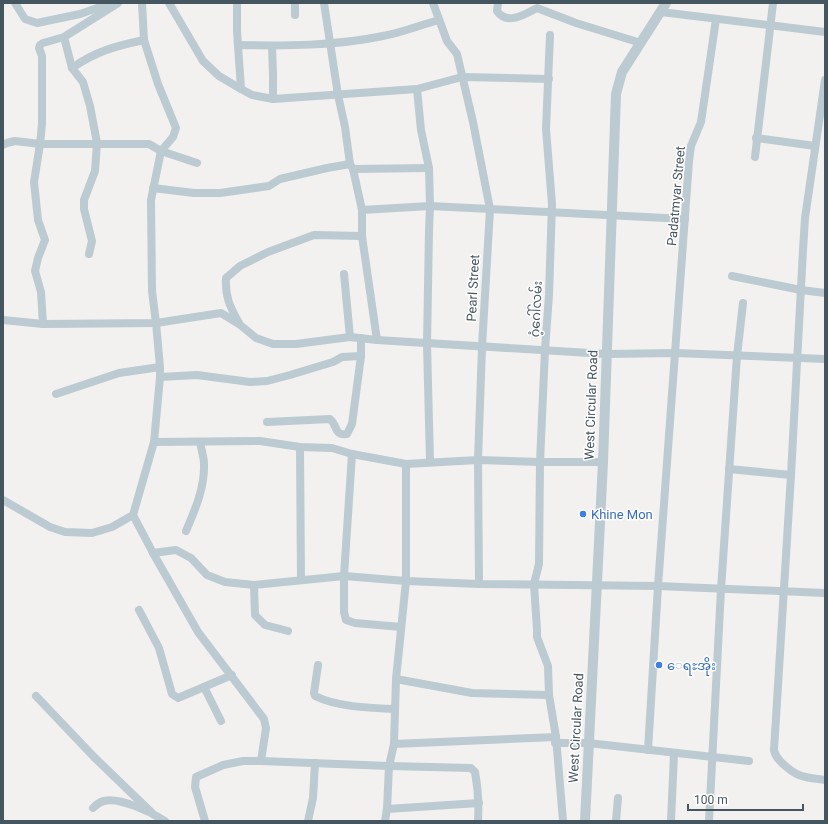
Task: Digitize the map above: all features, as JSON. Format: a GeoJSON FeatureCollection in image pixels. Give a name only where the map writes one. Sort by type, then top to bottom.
{"type":"FeatureCollection","features":[{"type":"Feature","properties":{"kind":"street"},"geometry":{"type":"LineString","coordinates":[[15,3],[25,19],[37,23],[80,14],[100,7],[116,5]]}},
{"type":"Feature","properties":{"kind":"street"},"geometry":{"type":"LineString","coordinates":[[142,3],[144,40],[158,84],[176,128],[173,137],[160,151],[153,188],[151,214],[152,291],[160,377],[154,442],[133,515],[198,632],[232,675],[266,724],[261,761]]}},
{"type":"Feature","properties":{"kind":"street"},"geometry":{"type":"LineString","coordinates":[[169,3],[203,61],[219,76],[252,95],[273,99],[417,89],[462,77],[549,78]]}},
{"type":"Feature","properties":{"kind":"street"},"geometry":{"type":"LineString","coordinates":[[238,3],[237,31],[241,89]]}},
{"type":"Feature","properties":{"kind":"street"},"geometry":{"type":"LineString","coordinates":[[295,3],[295,15]]}},
{"type":"Feature","properties":{"kind":"street"},"geometry":{"type":"LineString","coordinates":[[324,3],[338,95],[362,210],[362,236],[376,340]]}},
{"type":"Feature","properties":{"kind":"street","name":"Pearl Street"},"geometry":{"type":"LineString","coordinates":[[433,3],[447,41],[457,54],[473,122],[490,209],[482,347],[478,460],[479,584]]}},
{"type":"Feature","properties":{"kind":"street"},"geometry":{"type":"LineString","coordinates":[[498,3],[497,11],[500,16],[504,18],[518,17],[537,5],[576,23],[641,43]]}},
{"type":"Feature","properties":{"kind":"street","name":"West Circular Road"},"geometry":{"type":"LineString","coordinates":[[585,821],[603,462],[616,94],[622,72],[666,3]]}},
{"type":"Feature","properties":{"kind":"street"},"geometry":{"type":"LineString","coordinates":[[754,157],[773,3]]}},
{"type":"Feature","properties":{"kind":"street"},"geometry":{"type":"LineString","coordinates":[[43,324],[41,292],[35,270],[45,240],[38,220],[34,182],[40,144],[42,101],[42,56],[40,45],[64,37],[116,5]]}},
{"type":"Feature","properties":{"kind":"street"},"geometry":{"type":"LineString","coordinates":[[661,12],[825,32]]}},
{"type":"Feature","properties":{"kind":"street","name":"Padatmyar Street"},"geometry":{"type":"LineString","coordinates":[[648,750],[658,586],[691,146],[701,122],[716,19]]}},
{"type":"Feature","properties":{"kind":"street"},"geometry":{"type":"LineString","coordinates":[[238,45],[272,46],[330,44],[383,36],[439,20]]}},
{"type":"Feature","properties":{"kind":"street","name":"ဂံ့ဂေါ်လမ်း"},"geometry":{"type":"LineString","coordinates":[[550,35],[546,129],[552,212],[550,295],[545,350],[540,462],[539,564],[534,584],[536,630],[548,666],[549,695],[556,740],[564,821]]}},
{"type":"Feature","properties":{"kind":"street"},"geometry":{"type":"LineString","coordinates":[[64,37],[72,68],[83,82],[90,106],[97,143],[94,171],[84,200],[84,210],[92,241],[89,254]]}},
{"type":"Feature","properties":{"kind":"street"},"geometry":{"type":"LineString","coordinates":[[72,68],[87,58],[102,51],[144,40]]}},
{"type":"Feature","properties":{"kind":"street"},"geometry":{"type":"LineString","coordinates":[[272,46],[274,80],[273,99]]}},
{"type":"Feature","properties":{"kind":"street"},"geometry":{"type":"LineString","coordinates":[[825,80],[805,218],[774,754],[792,772],[800,776],[825,780]]}},
{"type":"Feature","properties":{"kind":"street"},"geometry":{"type":"LineString","coordinates":[[417,89],[421,130],[429,168],[430,206],[427,344],[430,462]]}},
{"type":"Feature","properties":{"kind":"street"},"geometry":{"type":"LineString","coordinates":[[756,138],[815,146]]}},
{"type":"Feature","properties":{"kind":"street"},"geometry":{"type":"LineString","coordinates":[[3,145],[15,141],[40,144],[149,144],[160,151],[197,163]]}},
{"type":"Feature","properties":{"kind":"street"},"geometry":{"type":"LineString","coordinates":[[153,188],[194,193],[220,193],[269,186],[280,179],[327,168],[429,168]]}},
{"type":"Feature","properties":{"kind":"street"},"geometry":{"type":"LineString","coordinates":[[362,210],[430,206],[685,219]]}},
{"type":"Feature","properties":{"kind":"street"},"geometry":{"type":"LineString","coordinates":[[239,324],[227,300],[225,289],[226,278],[240,266],[268,252],[314,235],[362,236]]}},
{"type":"Feature","properties":{"kind":"street"},"geometry":{"type":"LineString","coordinates":[[344,274],[350,336]]}},
{"type":"Feature","properties":{"kind":"street"},"geometry":{"type":"LineString","coordinates":[[732,276],[801,290],[825,293]]}},
{"type":"Feature","properties":{"kind":"street"},"geometry":{"type":"LineString","coordinates":[[708,821],[736,356],[743,303]]}},
{"type":"Feature","properties":{"kind":"street"},"geometry":{"type":"LineString","coordinates":[[3,320],[43,324],[156,323],[221,312],[256,338],[272,344],[296,344],[350,336],[376,340],[427,344],[606,354],[676,353],[825,360]]}},
{"type":"Feature","properties":{"kind":"street"},"geometry":{"type":"LineString","coordinates":[[267,422],[330,420],[338,432],[347,434],[352,424],[362,338]]}},
{"type":"Feature","properties":{"kind":"street"},"geometry":{"type":"LineString","coordinates":[[160,377],[197,375],[250,382],[290,375],[333,362],[342,357],[361,356]]}},
{"type":"Feature","properties":{"kind":"street"},"geometry":{"type":"LineString","coordinates":[[56,394],[119,373],[160,367]]}},
{"type":"Feature","properties":{"kind":"street"},"geometry":{"type":"LineString","coordinates":[[154,442],[260,441],[300,447],[332,448],[352,454],[406,464],[478,460],[603,462]]}},
{"type":"Feature","properties":{"kind":"street"},"geometry":{"type":"LineString","coordinates":[[186,531],[195,511],[203,483],[204,463],[200,442]]}},
{"type":"Feature","properties":{"kind":"street"},"geometry":{"type":"LineString","coordinates":[[300,447],[301,580]]}},
{"type":"Feature","properties":{"kind":"street"},"geometry":{"type":"LineString","coordinates":[[352,454],[344,576],[344,612],[346,620],[355,623],[401,627]]}},
{"type":"Feature","properties":{"kind":"street"},"geometry":{"type":"LineString","coordinates":[[385,821],[389,766],[394,744],[396,679],[406,581],[406,464]]}},
{"type":"Feature","properties":{"kind":"street"},"geometry":{"type":"LineString","coordinates":[[729,469],[791,475]]}},
{"type":"Feature","properties":{"kind":"street"},"geometry":{"type":"LineString","coordinates":[[3,500],[50,527],[65,532],[92,533],[112,527],[133,515]]}},
{"type":"Feature","properties":{"kind":"street"},"geometry":{"type":"LineString","coordinates":[[153,553],[176,550],[191,558],[207,575],[225,582],[254,585],[344,576],[406,581],[479,584],[658,586],[825,593]]}},
{"type":"Feature","properties":{"kind":"street"},"geometry":{"type":"LineString","coordinates":[[254,585],[255,615],[265,625],[288,631]]}},
{"type":"Feature","properties":{"kind":"street"},"geometry":{"type":"LineString","coordinates":[[139,610],[159,648],[172,694],[178,698],[232,675]]}},
{"type":"Feature","properties":{"kind":"street"},"geometry":{"type":"LineString","coordinates":[[318,665],[314,693],[315,696],[325,700],[359,707],[394,709]]}},
{"type":"Feature","properties":{"kind":"street"},"geometry":{"type":"LineString","coordinates":[[396,679],[472,693],[549,695]]}},
{"type":"Feature","properties":{"kind":"street"},"geometry":{"type":"LineString","coordinates":[[204,687],[221,721]]}},
{"type":"Feature","properties":{"kind":"street"},"geometry":{"type":"LineString","coordinates":[[36,696],[94,757],[152,813]]}},
{"type":"Feature","properties":{"kind":"street"},"geometry":{"type":"LineString","coordinates":[[394,744],[556,740],[749,762]]}},
{"type":"Feature","properties":{"kind":"street"},"geometry":{"type":"LineString","coordinates":[[671,821],[674,754]]}},
{"type":"Feature","properties":{"kind":"street"},"geometry":{"type":"LineString","coordinates":[[205,821],[194,787],[196,777],[223,765],[243,761],[315,762],[471,768],[475,772],[479,803],[478,821]]}},
{"type":"Feature","properties":{"kind":"street"},"geometry":{"type":"LineString","coordinates":[[308,821],[313,798],[315,762]]}},
{"type":"Feature","properties":{"kind":"street"},"geometry":{"type":"LineString","coordinates":[[616,821],[618,798]]}},
{"type":"Feature","properties":{"kind":"street"},"geometry":{"type":"LineString","coordinates":[[93,808],[102,801],[112,800],[143,809],[165,821]]}},
{"type":"Feature","properties":{"kind":"street"},"geometry":{"type":"LineString","coordinates":[[387,809],[479,803]]}},
{"type":"Feature","properties":{"kind":"place","name":"Khine Mon"},"geometry":{"type":"Point","coordinates":[583,514]}},
{"type":"Feature","properties":{"kind":"place","name":"ေရႊအိုး"},"geometry":{"type":"Point","coordinates":[659,665]}}]}
